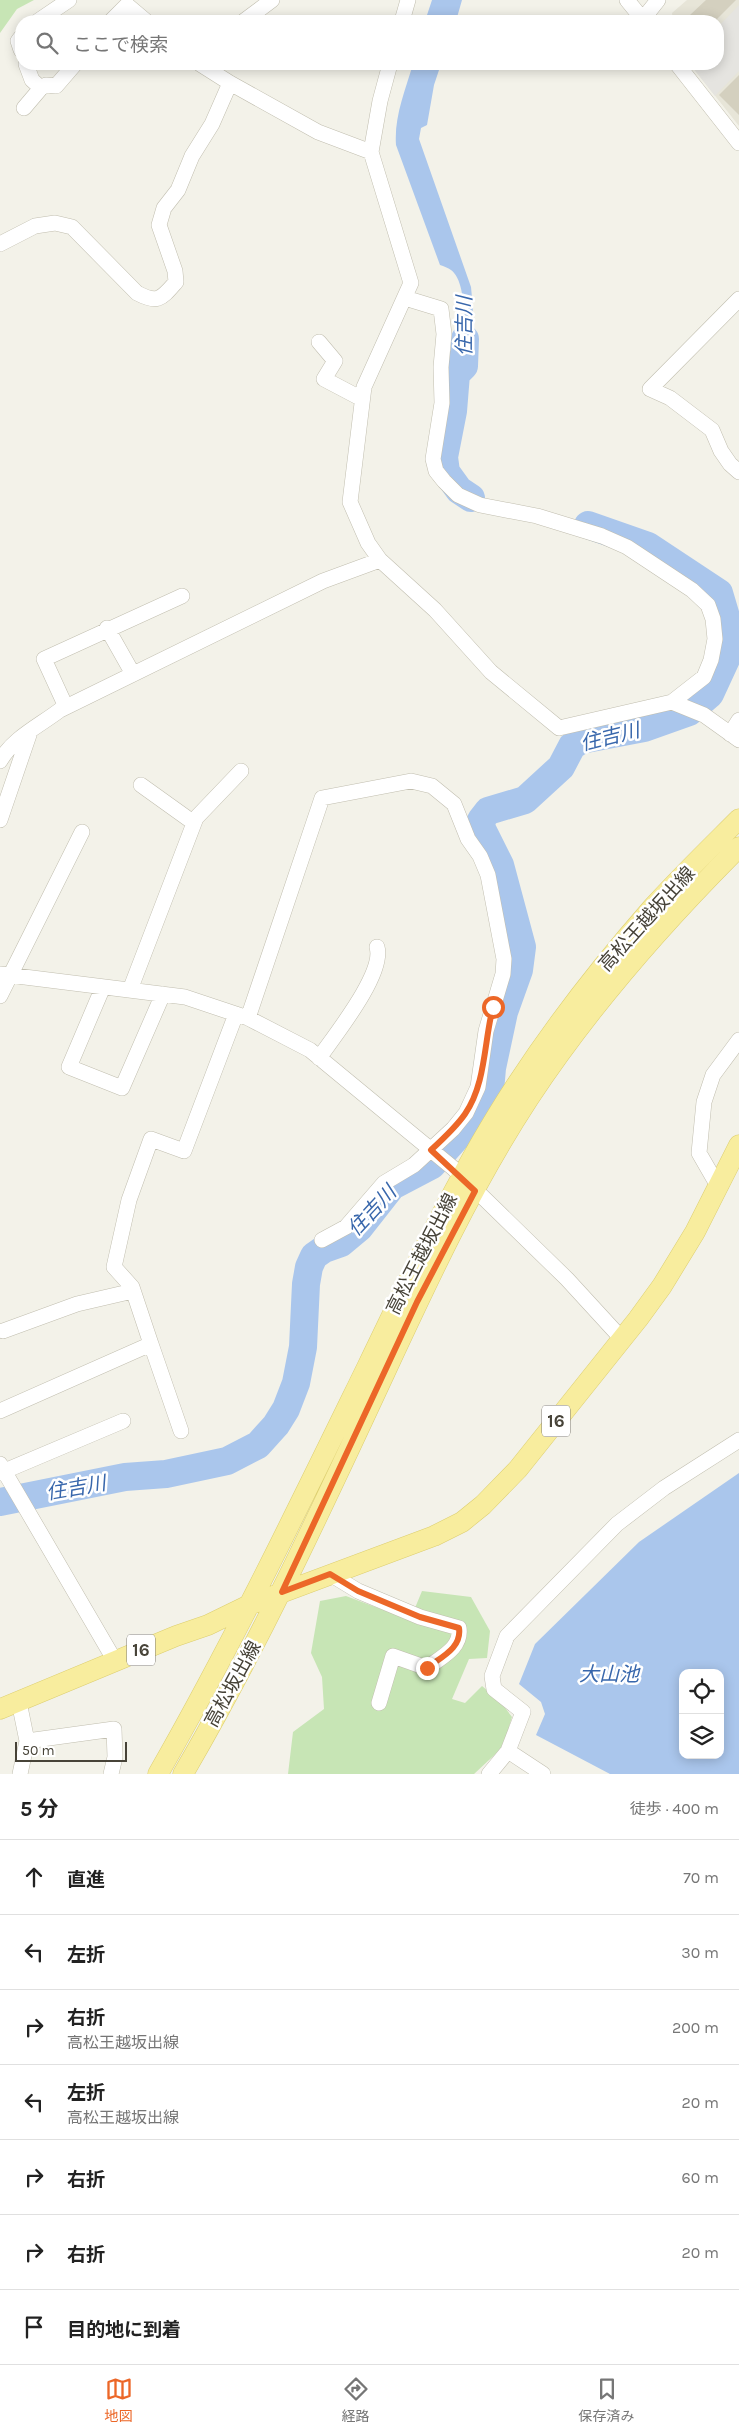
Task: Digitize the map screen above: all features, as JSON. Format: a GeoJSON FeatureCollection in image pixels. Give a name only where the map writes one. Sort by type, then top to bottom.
{"type":"FeatureCollection","features":[{"type":"Feature","properties":{"kind":"main road","name":"高松王越坂出線"},"geometry":{"type":"LineString","coordinates":[[249,1605],[468,1184],[515,1088],[573,1006],[653,907],[739,819]]}},
{"type":"Feature","properties":{"kind":"main road","name":"高松王越坂出線"},"geometry":{"type":"LineString","coordinates":[[282,1592],[417,1302],[468,1184],[577,1030],[616,981],[666,923],[739,847]]}},
{"type":"Feature","properties":{"kind":"main road","name":"16"},"geometry":{"type":"LineString","coordinates":[[0,1709],[208,1625],[249,1605],[434,1536],[462,1522],[483,1505],[518,1469],[622,1339],[675,1265],[739,1145]]}},
{"type":"Feature","properties":{"kind":"main road","name":"高松坂出線"},"geometry":{"type":"LineString","coordinates":[[182,1774],[282,1592]]}},
{"type":"Feature","properties":{"kind":"main road","name":"高松坂出線"},"geometry":{"type":"LineString","coordinates":[[158,1774],[216,1672],[249,1605]]}},
{"type":"Feature","properties":{"kind":"street"},"geometry":{"type":"LineString","coordinates":[[47,15],[69,0]]}},
{"type":"Feature","properties":{"kind":"street"},"geometry":{"type":"LineString","coordinates":[[252,15],[272,0]]}},
{"type":"Feature","properties":{"kind":"street"},"geometry":{"type":"LineString","coordinates":[[404,15],[408,0]]}},
{"type":"Feature","properties":{"kind":"street"},"geometry":{"type":"LineString","coordinates":[[627,0],[639,15]]}},
{"type":"Feature","properties":{"kind":"street"},"geometry":{"type":"LineString","coordinates":[[647,15],[658,0]]}},
{"type":"Feature","properties":{"kind":"street"},"geometry":{"type":"LineString","coordinates":[[115,15],[125,2],[139,15]]}},
{"type":"Feature","properties":{"kind":"street"},"geometry":{"type":"LineString","coordinates":[[28,70],[32,80],[42,88]]}},
{"type":"Feature","properties":{"kind":"street"},"geometry":{"type":"LineString","coordinates":[[24,108],[42,88],[46,85],[56,86],[70,70]]}},
{"type":"Feature","properties":{"kind":"street"},"geometry":{"type":"LineString","coordinates":[[209,70],[318,132],[371,152]]}},
{"type":"Feature","properties":{"kind":"street"},"geometry":{"type":"LineString","coordinates":[[388,70],[380,101],[371,152],[411,283],[364,387],[362,399],[350,502],[368,543],[380,560],[435,610],[491,672],[558,728],[672,702],[704,676],[711,660],[714,619],[708,604],[676,577],[628,547],[602,536],[537,516],[480,505],[458,495],[444,482],[436,471],[432,459],[442,403],[441,367],[444,334],[441,309],[405,298]]}},
{"type":"Feature","properties":{"kind":"street"},"geometry":{"type":"LineString","coordinates":[[682,70],[739,143]]}},
{"type":"Feature","properties":{"kind":"street"},"geometry":{"type":"LineString","coordinates":[[0,244],[35,226],[56,223],[72,227],[137,293],[149,299],[157,300],[164,296],[176,282],[175,271],[159,225],[164,208],[178,190],[192,156],[212,124],[230,83]]}},
{"type":"Feature","properties":{"kind":"street"},"geometry":{"type":"LineString","coordinates":[[739,299],[650,389],[670,398],[712,430],[720,451],[739,472]]}},
{"type":"Feature","properties":{"kind":"street"},"geometry":{"type":"LineString","coordinates":[[319,342],[335,361],[324,379],[362,399]]}},
{"type":"Feature","properties":{"kind":"street"},"geometry":{"type":"LineString","coordinates":[[0,761],[18,738],[66,707],[323,580],[380,560]]}},
{"type":"Feature","properties":{"kind":"street"},"geometry":{"type":"LineString","coordinates":[[66,707],[44,659],[107,628],[182,596]]}},
{"type":"Feature","properties":{"kind":"street"},"geometry":{"type":"LineString","coordinates":[[107,628],[133,674]]}},
{"type":"Feature","properties":{"kind":"street"},"geometry":{"type":"LineString","coordinates":[[672,702],[704,715],[734,737],[739,720]]}},
{"type":"Feature","properties":{"kind":"street"},"geometry":{"type":"LineString","coordinates":[[0,820],[30,732]]}},
{"type":"Feature","properties":{"kind":"street"},"geometry":{"type":"LineString","coordinates":[[130,990],[196,818],[240,771]]}},
{"type":"Feature","properties":{"kind":"street"},"geometry":{"type":"LineString","coordinates":[[181,1430],[133,1291],[114,1267],[129,1200],[151,1139],[184,1151],[242,1016],[322,798],[412,782],[432,786],[454,804],[468,839],[480,856],[488,875],[504,959],[503,974],[486,1031],[478,1087],[466,1113],[438,1156],[414,1165],[384,1183],[346,1226],[322,1240]]}},
{"type":"Feature","properties":{"kind":"street"},"geometry":{"type":"LineString","coordinates":[[141,785],[194,822]]}},
{"type":"Feature","properties":{"kind":"street"},"geometry":{"type":"LineString","coordinates":[[0,996],[6,975],[82,832]]}},
{"type":"Feature","properties":{"kind":"street"},"geometry":{"type":"LineString","coordinates":[[319,1058],[366,988],[379,955],[377,947]]}},
{"type":"Feature","properties":{"kind":"street"},"geometry":{"type":"LineString","coordinates":[[6,975],[185,997],[242,1016],[310,1050],[438,1156],[566,1279],[622,1339]]}},
{"type":"Feature","properties":{"kind":"street"},"geometry":{"type":"LineString","coordinates":[[103,986],[70,1067],[122,1088],[163,994]]}},
{"type":"Feature","properties":{"kind":"street"},"geometry":{"type":"LineString","coordinates":[[718,1186],[699,1153],[704,1102],[713,1075],[739,1040]]}},
{"type":"Feature","properties":{"kind":"street"},"geometry":{"type":"LineString","coordinates":[[3,1331],[77,1304],[133,1291]]}},
{"type":"Feature","properties":{"kind":"street"},"geometry":{"type":"LineString","coordinates":[[0,1411],[151,1344]]}},
{"type":"Feature","properties":{"kind":"street"},"geometry":{"type":"LineString","coordinates":[[115,1661],[1,1469],[123,1421]]}},
{"type":"Feature","properties":{"kind":"street"},"geometry":{"type":"LineString","coordinates":[[489,1774],[508,1751],[523,1712],[494,1689],[492,1676],[507,1636],[617,1524],[664,1488],[739,1440]]}},
{"type":"Feature","properties":{"kind":"street"},"geometry":{"type":"LineString","coordinates":[[330,1574],[358,1591],[420,1617],[459,1628],[460,1636],[454,1648],[427,1668],[393,1656],[379,1702]]}},
{"type":"Feature","properties":{"kind":"street"},"geometry":{"type":"LineString","coordinates":[[19,1702],[27,1741],[20,1774]]}},
{"type":"Feature","properties":{"kind":"street"},"geometry":{"type":"LineString","coordinates":[[27,1741],[114,1729],[115,1757],[111,1774]]}},
{"type":"Feature","properties":{"kind":"street"},"geometry":{"type":"LineString","coordinates":[[508,1751],[544,1774]]}},
{"type":"Feature","properties":{"kind":"shaded area"},"geometry":{"type":"Polygon","coordinates":[[[687,0],[739,0],[739,126],[695,70],[724,70],[724,15],[672,15],[672,13],[687,0]]]}},
{"type":"Feature","properties":{"kind":"shaded area"},"geometry":{"type":"Polygon","coordinates":[[[739,5],[739,71],[715,96],[695,70],[724,70],[724,21],[739,5]]]}},
{"type":"Feature","properties":{"kind":"green space"},"geometry":{"type":"Polygon","coordinates":[[[0,0],[34,0],[17,9],[0,33],[0,0]]]}},
{"type":"Feature","properties":{"kind":"green space"},"geometry":{"type":"Polygon","coordinates":[[[422,1591],[471,1597],[490,1631],[487,1658],[469,1659],[452,1699],[465,1703],[482,1686],[500,1701],[512,1717],[503,1747],[474,1774],[288,1774],[293,1732],[324,1709],[322,1677],[311,1653],[320,1601],[346,1596],[410,1620],[422,1591]]]}},
{"type":"Feature","properties":{"kind":"water"},"geometry":{"type":"Polygon","coordinates":[[[432,0],[462,0],[458,15],[427,15],[432,0]]]}},
{"type":"Feature","properties":{"kind":"water"},"geometry":{"type":"Polygon","coordinates":[[[411,70],[439,70],[434,85],[427,125],[421,128],[419,139],[471,287],[473,308],[465,375],[445,372],[449,352],[457,346],[461,361],[463,299],[457,277],[451,270],[440,265],[396,145],[398,114],[411,70]]]}},
{"type":"Feature","properties":{"kind":"water","name":"大山池"},"geometry":{"type":"Polygon","coordinates":[[[739,1473],[739,1774],[610,1774],[536,1735],[545,1714],[541,1702],[519,1684],[535,1644],[639,1542],[739,1473]]]}},
{"type":"Feature","properties":{"kind":"building"},"geometry":{"type":"Polygon","coordinates":[[[706,0],[736,0],[721,15],[690,15],[706,0]]]}},
{"type":"Feature","properties":{"kind":"building"},"geometry":{"type":"Polygon","coordinates":[[[739,75],[739,115],[719,95],[739,75]]]}},
{"type":"Feature","properties":{"kind":"waterway","name":"住吉川"},"geometry":{"type":"LineString","coordinates":[[465,339],[464,366],[456,374],[453,411],[444,457],[446,472],[459,490],[471,498]]}},
{"type":"Feature","properties":{"kind":"waterway","name":"住吉川"},"geometry":{"type":"LineString","coordinates":[[0,1502],[125,1477],[166,1474],[227,1461],[258,1445],[276,1425],[286,1409],[296,1383],[303,1347],[306,1284],[309,1267],[314,1256],[324,1249],[341,1243],[359,1228],[392,1186],[432,1165],[475,1117],[490,1091],[492,1068],[504,1012],[519,970],[522,947],[500,865],[482,829],[481,820],[488,811],[525,800],[561,767],[572,746],[581,740],[644,728],[689,712],[710,694],[727,657],[730,630],[719,593],[648,546],[588,525]]}},
{"type":"Feature","properties":{"kind":"route"},"geometry":{"type":"LineString","coordinates":[[427,1668],[454,1648],[460,1636],[459,1628],[447,1623],[420,1617],[358,1591],[330,1574],[282,1592],[417,1302],[475,1191],[453,1168],[431,1150],[453,1129],[466,1113],[478,1087],[486,1031],[493,1007]]}}]}
